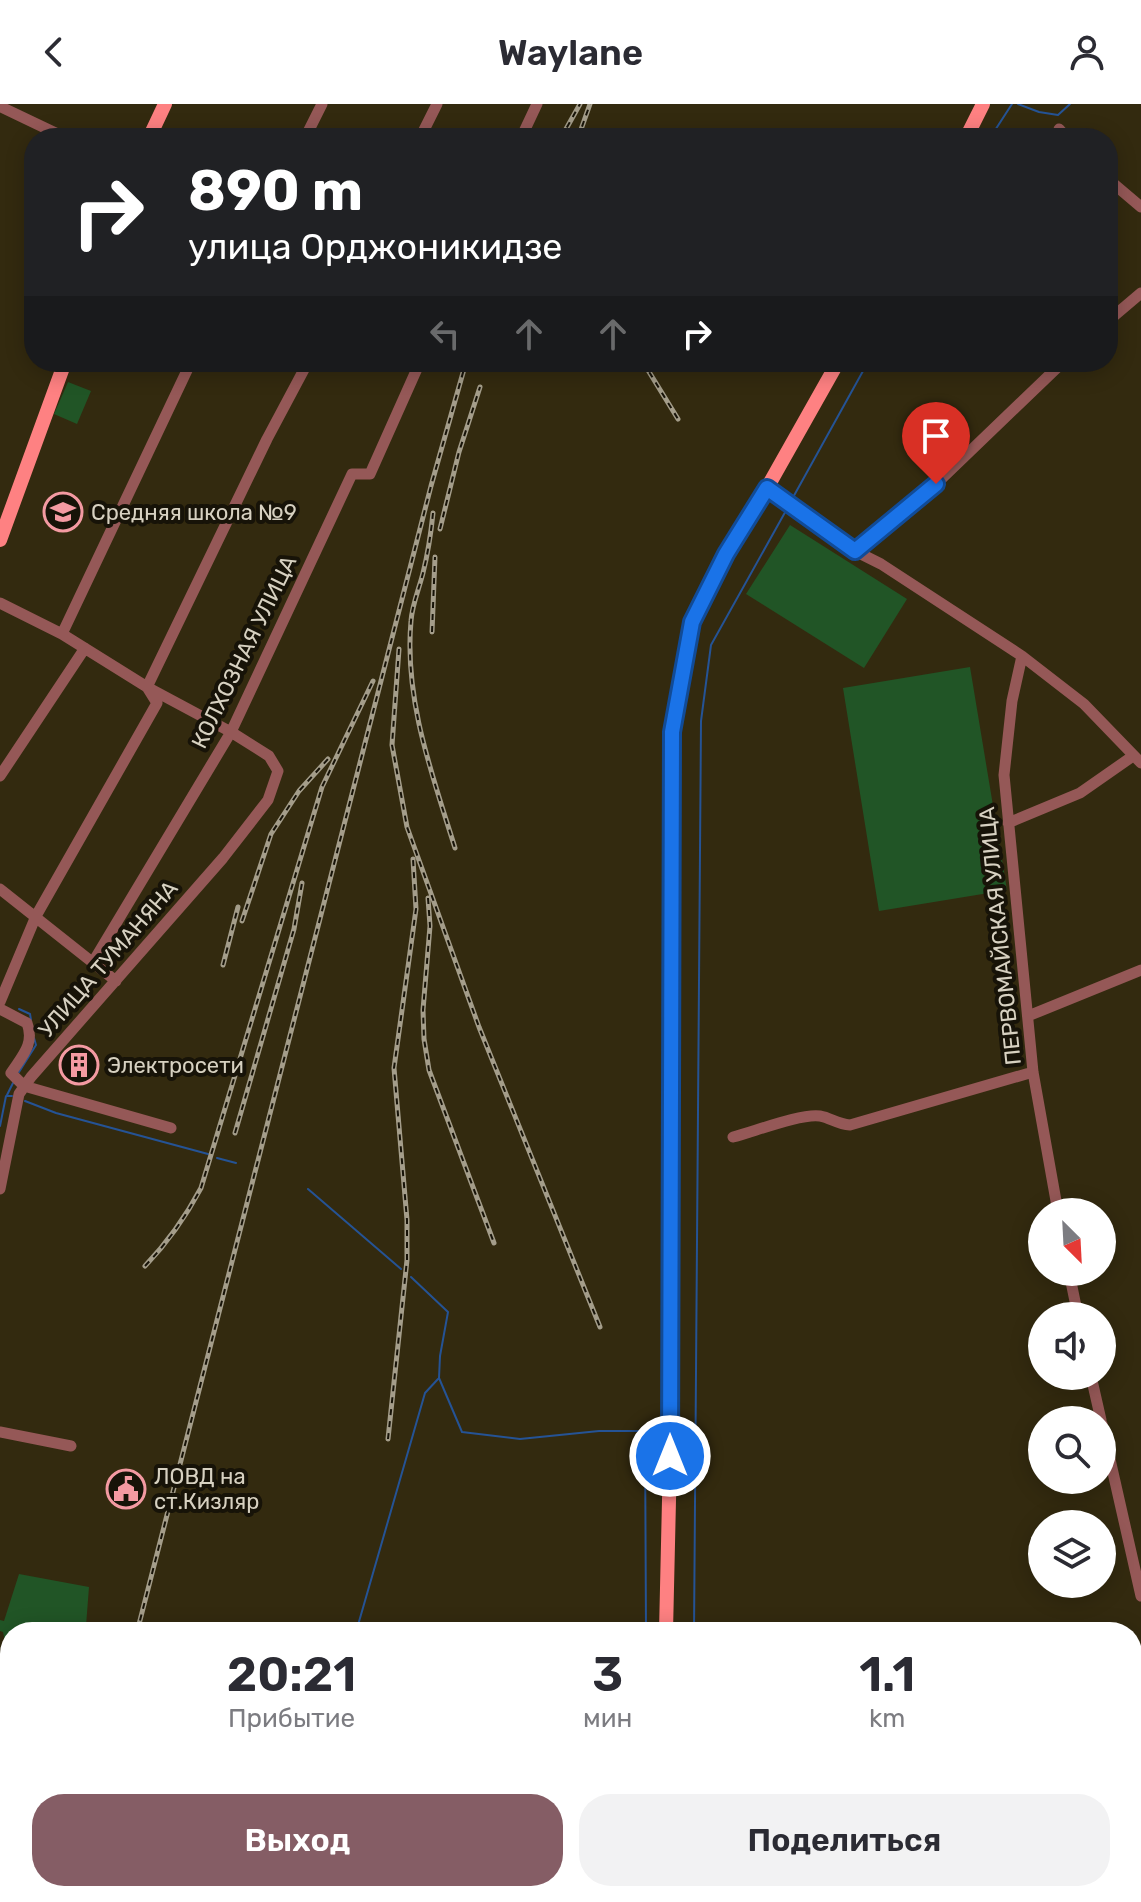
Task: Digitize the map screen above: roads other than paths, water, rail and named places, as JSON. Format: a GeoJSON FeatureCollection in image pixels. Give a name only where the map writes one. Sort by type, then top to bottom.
{"type":"FeatureCollection","features":[{"type":"Feature","properties":{"kind":"main road"},"geometry":{"type":"LineString","coordinates":[[154,128],[165,104]]}},
{"type":"Feature","properties":{"kind":"main road"},"geometry":{"type":"LineString","coordinates":[[971,128],[983,104]]}},
{"type":"Feature","properties":{"kind":"main road"},"geometry":{"type":"LineString","coordinates":[[0,540],[62,372]]}},
{"type":"Feature","properties":{"kind":"main road"},"geometry":{"type":"LineString","coordinates":[[666,1622],[670,1456],[672,732],[692,622],[726,554],[832,372]]}},
{"type":"Feature","properties":{"kind":"street"},"geometry":{"type":"LineString","coordinates":[[310,128],[322,104]]}},
{"type":"Feature","properties":{"kind":"street"},"geometry":{"type":"LineString","coordinates":[[425,128],[437,104]]}},
{"type":"Feature","properties":{"kind":"street"},"geometry":{"type":"LineString","coordinates":[[526,128],[537,104]]}},
{"type":"Feature","properties":{"kind":"street"},"geometry":{"type":"LineString","coordinates":[[1,107],[45,128]]}},
{"type":"Feature","properties":{"kind":"street"},"geometry":{"type":"LineString","coordinates":[[1118,187],[1141,207]]}},
{"type":"Feature","properties":{"kind":"street"},"geometry":{"type":"LineString","coordinates":[[1118,313],[1141,293]]}},
{"type":"Feature","properties":{"kind":"street"},"geometry":{"type":"LineString","coordinates":[[62,634],[186,372]]}},
{"type":"Feature","properties":{"kind":"street"},"geometry":{"type":"LineString","coordinates":[[147,687],[303,372]]}},
{"type":"Feature","properties":{"kind":"street","name":"КОЛХОЗНАЯ УЛИЦА"},"geometry":{"type":"LineString","coordinates":[[93,962],[231,732],[352,474],[370,474],[416,372]]}},
{"type":"Feature","properties":{"kind":"street"},"geometry":{"type":"LineString","coordinates":[[855,551],[936,484],[1053,372]]}},
{"type":"Feature","properties":{"kind":"street"},"geometry":{"type":"LineString","coordinates":[[767,488],[855,551],[881,564],[1022,656],[1084,704],[1137,760],[1080,793],[1008,823]]}},
{"type":"Feature","properties":{"kind":"street"},"geometry":{"type":"LineString","coordinates":[[0,603],[62,634],[147,687],[231,732]]}},
{"type":"Feature","properties":{"kind":"street"},"geometry":{"type":"LineString","coordinates":[[0,776],[85,648]]}},
{"type":"Feature","properties":{"kind":"street","name":"ПЕРВОМАЙСКАЯ УЛИЦА"},"geometry":{"type":"LineString","coordinates":[[1022,656],[1012,701],[1004,775],[1033,1072],[1056,1198]]}},
{"type":"Feature","properties":{"kind":"street"},"geometry":{"type":"LineString","coordinates":[[0,1002],[36,916],[157,703],[147,687]]}},
{"type":"Feature","properties":{"kind":"street","name":"УЛИЦА ТУМАНЯНА"},"geometry":{"type":"LineString","coordinates":[[0,1189],[19,1094],[24,1086],[223,858],[268,800],[278,771],[269,756],[231,732]]}},
{"type":"Feature","properties":{"kind":"street"},"geometry":{"type":"LineString","coordinates":[[0,889],[116,981]]}},
{"type":"Feature","properties":{"kind":"street"},"geometry":{"type":"LineString","coordinates":[[1028,1016],[1141,970]]}},
{"type":"Feature","properties":{"kind":"street"},"geometry":{"type":"LineString","coordinates":[[0,1009],[27,1023],[30,1043],[11,1073],[24,1086],[171,1128]]}},
{"type":"Feature","properties":{"kind":"street"},"geometry":{"type":"LineString","coordinates":[[733,1137],[797,1119],[820,1116],[836,1124],[850,1125],[1033,1072]]}},
{"type":"Feature","properties":{"kind":"street"},"geometry":{"type":"LineString","coordinates":[[0,1432],[71,1446]]}},
{"type":"Feature","properties":{"kind":"street"},"geometry":{"type":"LineString","coordinates":[[1116,1484],[1141,1596]]}},
{"type":"Feature","properties":{"kind":"waterway"},"geometry":{"type":"LineString","coordinates":[[996,128],[1012,104]]}},
{"type":"Feature","properties":{"kind":"waterway"},"geometry":{"type":"LineString","coordinates":[[1018,104],[1058,115],[1070,104]]}},
{"type":"Feature","properties":{"kind":"waterway"},"geometry":{"type":"LineString","coordinates":[[791,501],[862,372]]}},
{"type":"Feature","properties":{"kind":"waterway"},"geometry":{"type":"LineString","coordinates":[[694,1622],[701,721],[711,645],[788,507]]}},
{"type":"Feature","properties":{"kind":"waterway"},"geometry":{"type":"LineString","coordinates":[[19,1009],[30,1014],[31,1020]]}},
{"type":"Feature","properties":{"kind":"waterway"},"geometry":{"type":"LineString","coordinates":[[19,1072],[36,1045],[34,1038]]}},
{"type":"Feature","properties":{"kind":"waterway"},"geometry":{"type":"LineString","coordinates":[[7,1095],[13,1083]]}},
{"type":"Feature","properties":{"kind":"waterway"},"geometry":{"type":"LineString","coordinates":[[0,1126],[6,1096],[12,1096]]}},
{"type":"Feature","properties":{"kind":"waterway"},"geometry":{"type":"LineString","coordinates":[[25,1101],[56,1113],[208,1154]]}},
{"type":"Feature","properties":{"kind":"waterway"},"geometry":{"type":"LineString","coordinates":[[217,1158],[236,1163]]}},
{"type":"Feature","properties":{"kind":"waterway"},"geometry":{"type":"LineString","coordinates":[[308,1189],[401,1269]]}},
{"type":"Feature","properties":{"kind":"waterway"},"geometry":{"type":"LineString","coordinates":[[411,1277],[448,1312],[439,1378],[462,1432],[520,1439],[599,1431],[645,1431],[646,1622]]}},
{"type":"Feature","properties":{"kind":"waterway"},"geometry":{"type":"LineString","coordinates":[[359,1622],[425,1393],[438,1379]]}},
{"type":"Feature","properties":{"kind":"railway"},"geometry":{"type":"LineString","coordinates":[[567,128],[580,104]]}},
{"type":"Feature","properties":{"kind":"railway"},"geometry":{"type":"LineString","coordinates":[[582,128],[590,104]]}},
{"type":"Feature","properties":{"kind":"railway"},"geometry":{"type":"LineString","coordinates":[[140,1622],[431,486],[463,372]]}},
{"type":"Feature","properties":{"kind":"railway"},"geometry":{"type":"LineString","coordinates":[[649,372],[678,419]]}},
{"type":"Feature","properties":{"kind":"railway"},"geometry":{"type":"LineString","coordinates":[[440,529],[459,452],[480,387]]}},
{"type":"Feature","properties":{"kind":"railway"},"geometry":{"type":"LineString","coordinates":[[433,513],[412,615],[410,650],[422,736],[455,848]]}},
{"type":"Feature","properties":{"kind":"railway"},"geometry":{"type":"LineString","coordinates":[[432,632],[435,557]]}},
{"type":"Feature","properties":{"kind":"railway"},"geometry":{"type":"LineString","coordinates":[[399,649],[392,745],[407,827],[479,1027],[600,1327]]}},
{"type":"Feature","properties":{"kind":"railway"},"geometry":{"type":"LineString","coordinates":[[145,1266],[176,1229],[201,1188],[322,787],[373,681]]}},
{"type":"Feature","properties":{"kind":"railway"},"geometry":{"type":"LineString","coordinates":[[242,921],[271,834],[299,791],[328,759]]}},
{"type":"Feature","properties":{"kind":"railway"},"geometry":{"type":"LineString","coordinates":[[388,1439],[407,1260],[407,1220],[394,1068],[416,909],[413,859]]}},
{"type":"Feature","properties":{"kind":"railway"},"geometry":{"type":"LineString","coordinates":[[235,1133],[294,929],[302,883]]}},
{"type":"Feature","properties":{"kind":"railway"},"geometry":{"type":"LineString","coordinates":[[428,898],[430,926],[423,1010],[429,1070],[494,1243]]}},
{"type":"Feature","properties":{"kind":"railway"},"geometry":{"type":"LineString","coordinates":[[223,965],[238,907]]}},
{"type":"Feature","properties":{"kind":"place","name":"Средняя школа №9"},"geometry":{"type":"Point","coordinates":[63,512]}},
{"type":"Feature","properties":{"kind":"place","name":"Электросети"},"geometry":{"type":"Point","coordinates":[79,1065]}},
{"type":"Feature","properties":{"kind":"place","name":"ЛОВД на ст.Кизляр"},"geometry":{"type":"Point","coordinates":[126,1489]}}]}
